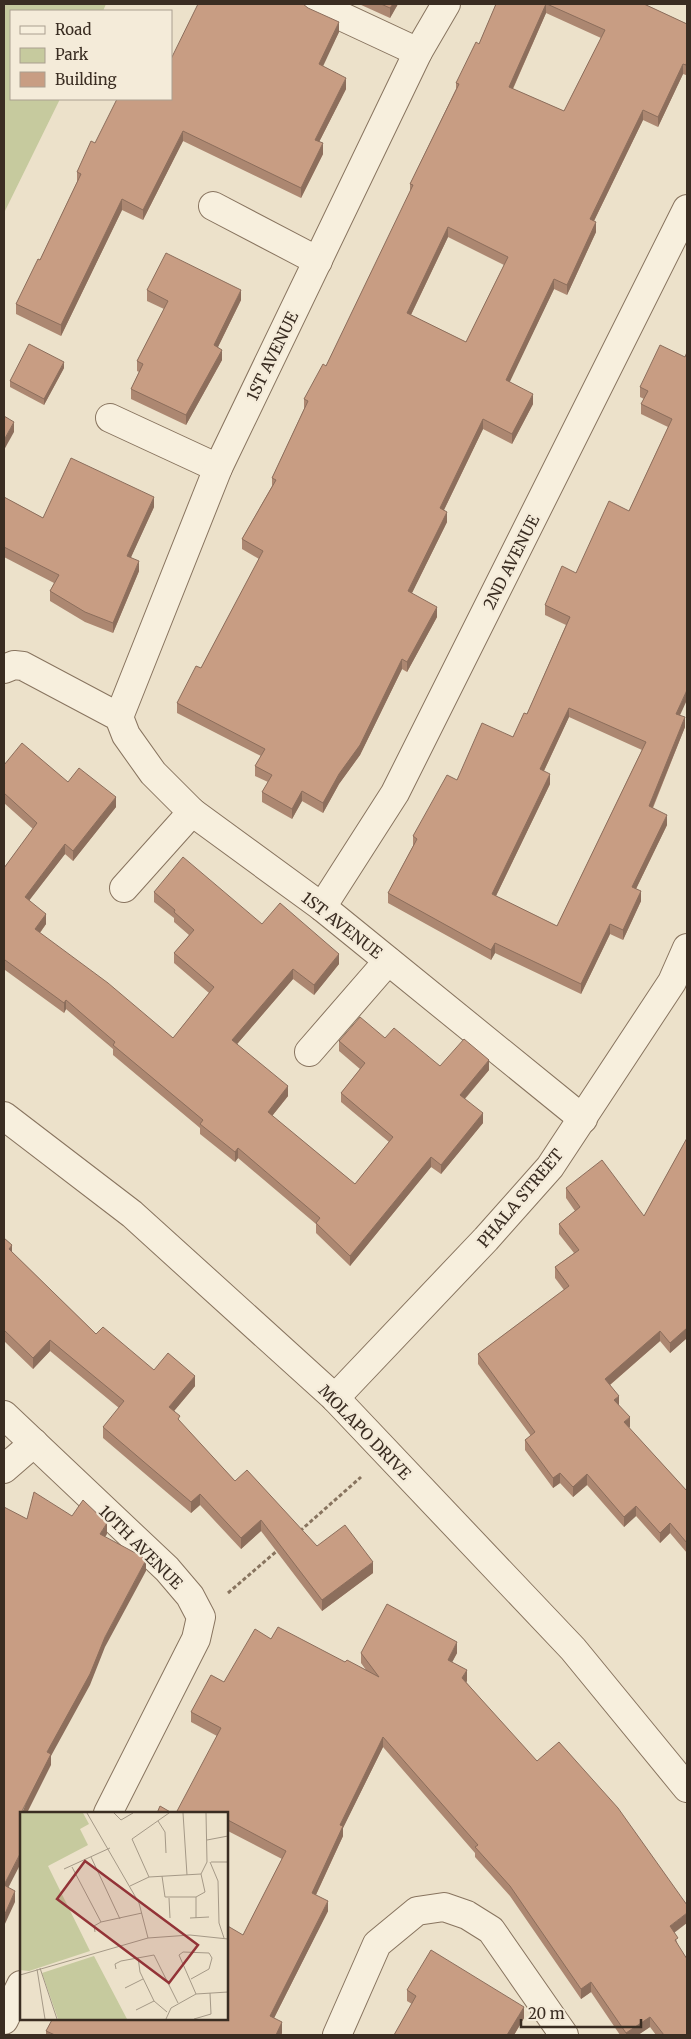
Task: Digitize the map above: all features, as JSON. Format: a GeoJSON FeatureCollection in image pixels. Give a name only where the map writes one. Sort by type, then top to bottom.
{"type":"FeatureCollection","features":[{"type":"Feature","properties":{"kind":"street"},"geometry":{"type":"LineString","coordinates":[[315,4],[418,52]]}},
{"type":"Feature","properties":{"kind":"street","name":"1ST AVENUE"},"geometry":{"type":"LineString","coordinates":[[446,4],[418,52],[218,468],[119,717],[126,735],[153,773],[192,812],[322,907],[583,1119]]}},
{"type":"Feature","properties":{"kind":"street"},"geometry":{"type":"LineString","coordinates":[[213,206],[318,261]]}},
{"type":"Feature","properties":{"kind":"street","name":"2ND AVENUE"},"geometry":{"type":"LineString","coordinates":[[322,907],[395,793],[687,209]]}},
{"type":"Feature","properties":{"kind":"street"},"geometry":{"type":"LineString","coordinates":[[110,418],[218,468]]}},
{"type":"Feature","properties":{"kind":"street"},"geometry":{"type":"LineString","coordinates":[[4,669],[14,665],[23,666],[119,717]]}},
{"type":"Feature","properties":{"kind":"street"},"geometry":{"type":"LineString","coordinates":[[124,888],[192,812]]}},
{"type":"Feature","properties":{"kind":"street","name":"PHALA STREET"},"geometry":{"type":"LineString","coordinates":[[335,1398],[492,1232],[550,1167],[672,982],[687,948]]}},
{"type":"Feature","properties":{"kind":"street"},"geometry":{"type":"LineString","coordinates":[[309,1052],[388,961]]}},
{"type":"Feature","properties":{"kind":"street","name":"MOLAPO DRIVE"},"geometry":{"type":"LineString","coordinates":[[4,1116],[132,1214],[335,1398],[573,1649],[687,1788]]}},
{"type":"Feature","properties":{"kind":"street","name":"10TH AVENUE"},"geometry":{"type":"LineString","coordinates":[[4,1415],[167,1569],[190,1596],[201,1617]]}},
{"type":"Feature","properties":{"kind":"street"},"geometry":{"type":"LineString","coordinates":[[4,1468],[34,1443]]}},
{"type":"Feature","properties":{"kind":"street"},"geometry":{"type":"LineString","coordinates":[[109,1812],[196,1639],[201,1617]]}},
{"type":"Feature","properties":{"kind":"street"},"geometry":{"type":"LineString","coordinates":[[337,2035],[377,1944],[417,1911],[444,1907],[467,1915],[491,1930],[564,2035]]}},
{"type":"Feature","properties":{"kind":"street"},"geometry":{"type":"LineString","coordinates":[[4,2020],[20,1987]]}},
{"type":"Feature","properties":{"kind":"path"},"geometry":{"type":"LineString","coordinates":[[298,1532],[388,1454]]}},
{"type":"Feature","properties":{"kind":"path"},"geometry":{"type":"LineString","coordinates":[[201,1617],[283,1545]]}},
{"type":"Feature","properties":{"kind":"green space"},"geometry":{"type":"Polygon","coordinates":[[[4,4],[106,4],[103,10],[10,10],[10,100],[60,100],[4,213],[4,4]]]}},
{"type":"Feature","properties":{"kind":"building"},"geometry":{"type":"Polygon","coordinates":[[[198,4],[303,4],[339,22],[319,64],[346,78],[315,140],[323,143],[301,188],[183,131],[143,210],[122,199],[61,325],[16,304],[38,259],[40,260],[81,174],[77,172],[91,141],[95,143],[116,100],[172,100],[172,57],[198,4]]]}},
{"type":"Feature","properties":{"kind":"building"},"geometry":{"type":"Polygon","coordinates":[[[381,4],[393,4],[390,8],[381,4]]]}},
{"type":"Feature","properties":{"kind":"building"},"geometry":{"type":"Polygon","coordinates":[[[496,4],[546,4],[509,87],[564,111],[605,30],[547,4],[644,4],[687,24],[686,65],[683,64],[658,117],[643,110],[590,219],[596,222],[567,285],[554,279],[506,380],[533,394],[512,434],[483,419],[440,508],[447,512],[408,591],[437,607],[407,662],[402,659],[360,745],[339,774],[323,803],[302,791],[292,809],[262,792],[272,775],[255,766],[265,749],[177,703],[196,666],[201,668],[263,551],[242,539],[276,480],[272,478],[308,401],[304,399],[323,364],[326,366],[413,185],[410,184],[459,84],[456,83],[476,42],[479,44],[496,4]],[[448,227],[407,313],[466,342],[508,257],[448,227]]]}},
{"type":"Feature","properties":{"kind":"building"},"geometry":{"type":"Polygon","coordinates":[[[166,253],[241,290],[214,345],[222,350],[186,415],[131,389],[143,364],[137,361],[168,301],[147,290],[166,253]]]}},
{"type":"Feature","properties":{"kind":"building"},"geometry":{"type":"Polygon","coordinates":[[[29,344],[64,362],[44,399],[10,381],[29,344]]]}},
{"type":"Feature","properties":{"kind":"building"},"geometry":{"type":"Polygon","coordinates":[[[660,345],[685,357],[687,352],[687,690],[676,714],[685,717],[649,806],[667,815],[632,887],[641,891],[623,930],[610,924],[581,984],[495,943],[491,950],[388,893],[417,839],[413,836],[447,775],[457,780],[482,723],[513,737],[524,713],[527,714],[570,617],[545,605],[562,566],[576,573],[609,501],[629,511],[672,419],[641,404],[648,391],[640,387],[660,345]],[[569,708],[540,769],[550,774],[492,894],[557,926],[646,742],[569,708]]]}},
{"type":"Feature","properties":{"kind":"building"},"geometry":{"type":"Polygon","coordinates":[[[4,416],[14,422],[4,440],[4,416]]]}},
{"type":"Feature","properties":{"kind":"building"},"geometry":{"type":"Polygon","coordinates":[[[71,458],[154,497],[127,556],[139,561],[113,623],[85,612],[50,591],[59,575],[4,547],[4,497],[43,518],[71,458]]]}},
{"type":"Feature","properties":{"kind":"building"},"geometry":{"type":"Polygon","coordinates":[[[22,743],[68,782],[79,768],[116,797],[73,851],[65,844],[25,897],[46,914],[35,929],[108,983],[173,1038],[214,987],[174,953],[194,930],[154,892],[183,857],[262,924],[280,903],[339,954],[314,985],[293,969],[232,1040],[288,1086],[268,1112],[355,1184],[393,1137],[341,1093],[365,1063],[339,1041],[360,1017],[385,1038],[394,1028],[440,1066],[464,1039],[489,1060],[460,1095],[483,1113],[441,1165],[431,1157],[350,1256],[316,1223],[320,1218],[238,1148],[235,1152],[200,1124],[203,1120],[113,1045],[115,1042],[66,1000],[64,1003],[4,961],[4,868],[37,823],[4,793],[4,765],[22,743]]]}},
{"type":"Feature","properties":{"kind":"building"},"geometry":{"type":"Polygon","coordinates":[[[687,1138],[687,1328],[670,1343],[660,1331],[605,1379],[619,1396],[614,1400],[630,1417],[624,1422],[687,1491],[687,1543],[670,1523],[660,1533],[636,1506],[624,1517],[587,1474],[573,1487],[560,1473],[553,1478],[525,1440],[535,1432],[478,1354],[569,1286],[555,1267],[579,1250],[559,1224],[580,1207],[566,1188],[602,1160],[644,1216],[687,1138]]]}},
{"type":"Feature","properties":{"kind":"building"},"geometry":{"type":"Polygon","coordinates":[[[4,1238],[12,1245],[9,1249],[96,1334],[103,1327],[154,1370],[168,1353],[195,1376],[169,1407],[180,1416],[178,1419],[235,1481],[247,1470],[317,1546],[345,1525],[373,1562],[322,1600],[261,1520],[241,1538],[200,1494],[191,1502],[103,1427],[124,1401],[50,1340],[33,1358],[4,1330],[4,1238]]]}},
{"type":"Feature","properties":{"kind":"building"},"geometry":{"type":"Polygon","coordinates":[[[34,1492],[72,1516],[83,1500],[107,1523],[100,1534],[146,1560],[105,1637],[90,1674],[47,1752],[51,1754],[20,1812],[20,1854],[4,1885],[4,1507],[27,1519],[34,1492]]]}},
{"type":"Feature","properties":{"kind":"building"},"geometry":{"type":"Polygon","coordinates":[[[387,1604],[457,1642],[448,1660],[467,1670],[462,1678],[537,1761],[559,1742],[618,1808],[687,1905],[687,1913],[670,1926],[678,1938],[675,1940],[687,1959],[687,2035],[664,2035],[650,2017],[626,2033],[591,1982],[581,1989],[510,1886],[475,1847],[478,1845],[383,1737],[340,1825],[343,1826],[312,1893],[328,1901],[270,2016],[282,2022],[276,2035],[55,2035],[46,2031],[52,2019],[228,2019],[228,1926],[243,1935],[286,1851],[228,1820],[228,1812],[177,1812],[221,1728],[191,1712],[211,1675],[224,1682],[255,1629],[271,1639],[278,1627],[345,1662],[347,1660],[379,1677],[361,1653],[387,1604]]]}},
{"type":"Feature","properties":{"kind":"building"},"geometry":{"type":"Polygon","coordinates":[[[160,1806],[170,1812],[157,1812],[160,1806]]]}},
{"type":"Feature","properties":{"kind":"building"},"geometry":{"type":"Polygon","coordinates":[[[4,1885],[15,1891],[4,1916],[4,1885]]]}},
{"type":"Feature","properties":{"kind":"building"},"geometry":{"type":"Polygon","coordinates":[[[431,1950],[524,2007],[507,2035],[394,2035],[416,1996],[407,1990],[431,1950]]]}}]}
